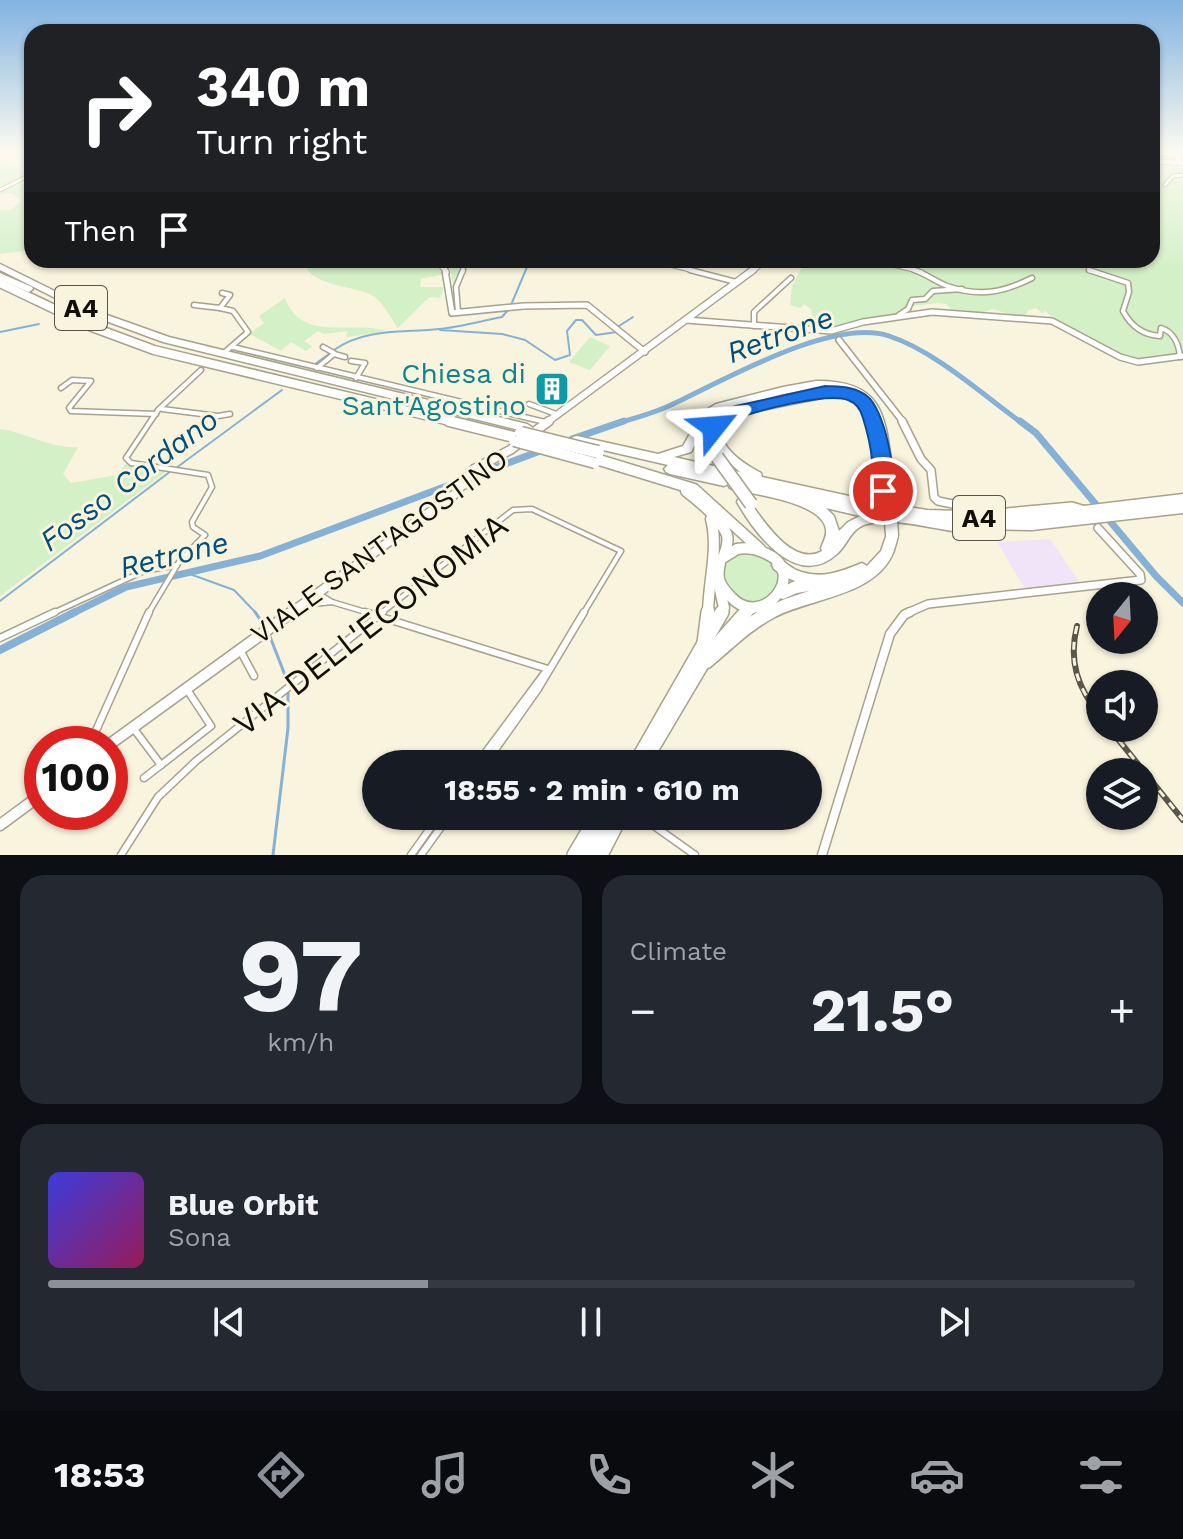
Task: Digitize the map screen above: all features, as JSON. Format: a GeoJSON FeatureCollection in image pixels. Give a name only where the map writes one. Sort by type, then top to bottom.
{"type":"FeatureCollection","features":[{"type":"Feature","properties":{"kind":"highway","name":"A4"},"geometry":{"type":"LineString","coordinates":[[0,267],[90,312],[166,340],[597,455],[867,513],[981,526],[1043,525],[1183,499]]}},
{"type":"Feature","properties":{"kind":"highway","name":"A4"},"geometry":{"type":"LineString","coordinates":[[0,276],[82,317],[159,345],[520,435],[577,440],[597,455],[927,515],[1040,517],[1183,508]]}},
{"type":"Feature","properties":{"kind":"highway"},"geometry":{"type":"LineString","coordinates":[[0,283],[92,327],[154,350],[520,435]]}},
{"type":"Feature","properties":{"kind":"highway"},"geometry":{"type":"LineString","coordinates":[[0,290],[88,330],[151,352],[520,435]]}},
{"type":"Feature","properties":{"kind":"highway"},"geometry":{"type":"LineString","coordinates":[[577,440],[656,455],[673,455],[688,447],[707,415],[728,404],[801,385],[827,385],[857,392],[871,403],[885,486]]}},
{"type":"Feature","properties":{"kind":"highway"},"geometry":{"type":"LineString","coordinates":[[702,660],[772,612],[836,591],[866,573],[884,556],[889,534],[882,460],[874,423],[867,405],[855,395],[825,392],[720,415],[709,427],[714,457]]}},
{"type":"Feature","properties":{"kind":"highway"},"geometry":{"type":"LineString","coordinates":[[691,473],[814,506],[831,523],[831,544],[815,554],[790,550],[776,540],[747,503],[714,457],[705,440],[706,423],[728,404]]}},
{"type":"Feature","properties":{"kind":"highway"},"geometry":{"type":"LineString","coordinates":[[742,410],[722,417],[714,430],[716,441],[739,465],[764,479],[864,504]]}},
{"type":"Feature","properties":{"kind":"highway"},"geometry":{"type":"LineString","coordinates":[[597,455],[694,489],[762,551],[801,579],[830,580],[847,576],[874,560],[889,534]]}},
{"type":"Feature","properties":{"kind":"highway"},"geometry":{"type":"LineString","coordinates":[[597,455],[693,496],[707,509],[728,540],[717,568],[724,608],[702,660],[651,750]]}},
{"type":"Feature","properties":{"kind":"highway"},"geometry":{"type":"LineString","coordinates":[[747,503],[773,543],[789,555],[803,559],[828,554],[849,527],[872,518],[942,526],[981,526]]}},
{"type":"Feature","properties":{"kind":"highway"},"geometry":{"type":"LineString","coordinates":[[702,660],[709,620],[708,579],[716,544],[707,509]]}},
{"type":"Feature","properties":{"kind":"highway"},"geometry":{"type":"LineString","coordinates":[[724,556],[744,548],[762,551]]}},
{"type":"Feature","properties":{"kind":"highway"},"geometry":{"type":"LineString","coordinates":[[779,565],[785,579],[783,593]]}},
{"type":"Feature","properties":{"kind":"highway"},"geometry":{"type":"LineString","coordinates":[[719,585],[732,600],[752,608],[770,606],[783,593],[796,587],[848,582],[866,573]]}},
{"type":"Feature","properties":{"kind":"highway"},"geometry":{"type":"LineString","coordinates":[[642,750],[702,660],[733,623],[752,608]]}},
{"type":"Feature","properties":{"kind":"highway"},"geometry":{"type":"LineString","coordinates":[[574,855],[589,830]]}},
{"type":"Feature","properties":{"kind":"highway"},"geometry":{"type":"LineString","coordinates":[[585,855],[598,830]]}},
{"type":"Feature","properties":{"kind":"highway"},"geometry":{"type":"LineString","coordinates":[[593,855],[607,830]]}},
{"type":"Feature","properties":{"kind":"highway"},"geometry":{"type":"LineString","coordinates":[[601,855],[614,830]]}},
{"type":"Feature","properties":{"kind":"main road","name":"VIALE SANT'AGOSTINO"},"geometry":{"type":"LineString","coordinates":[[128,731],[186,688],[223,654],[240,649],[299,608],[468,485],[471,473],[547,423],[756,268]]}},
{"type":"Feature","properties":{"kind":"main road"},"geometry":{"type":"LineString","coordinates":[[0,825],[24,807]]}},
{"type":"Feature","properties":{"kind":"street"},"geometry":{"type":"LineString","coordinates":[[443,268],[448,273],[453,300],[451,312],[589,305],[645,352]]}},
{"type":"Feature","properties":{"kind":"street"},"geometry":{"type":"LineString","coordinates":[[458,312],[456,287],[463,268]]}},
{"type":"Feature","properties":{"kind":"street"},"geometry":{"type":"LineString","coordinates":[[680,268],[739,283]]}},
{"type":"Feature","properties":{"kind":"street"},"geometry":{"type":"LineString","coordinates":[[904,268],[924,273],[949,287],[1001,293],[1032,278]]}},
{"type":"Feature","properties":{"kind":"street"},"geometry":{"type":"LineString","coordinates":[[686,320],[832,332],[894,317],[932,312],[1052,321],[1129,359],[1156,362],[1181,357],[1179,346],[1168,330],[1161,328],[1160,336],[1152,336],[1128,320],[1123,311],[1129,292],[1128,283],[1089,271],[1089,268]]}},
{"type":"Feature","properties":{"kind":"street"},"geometry":{"type":"LineString","coordinates":[[754,326],[754,312],[791,278]]}},
{"type":"Feature","properties":{"kind":"street"},"geometry":{"type":"LineString","coordinates":[[894,317],[908,310],[912,300],[925,299],[933,291],[958,291],[963,288]]}},
{"type":"Feature","properties":{"kind":"street"},"geometry":{"type":"LineString","coordinates":[[220,308],[230,295],[222,293]]}},
{"type":"Feature","properties":{"kind":"street"},"geometry":{"type":"LineString","coordinates":[[194,305],[233,311],[247,329],[246,336],[225,352]]}},
{"type":"Feature","properties":{"kind":"street"},"geometry":{"type":"LineString","coordinates":[[822,855],[890,634],[904,615],[928,604],[1142,578],[1099,515],[1072,506],[995,513],[938,501],[934,497],[931,470],[921,459],[908,429],[832,332]]}},
{"type":"Feature","properties":{"kind":"street"},"geometry":{"type":"LineString","coordinates":[[233,347],[547,423]]}},
{"type":"Feature","properties":{"kind":"street"},"geometry":{"type":"LineString","coordinates":[[323,347],[345,357]]}},
{"type":"Feature","properties":{"kind":"street"},"geometry":{"type":"LineString","coordinates":[[317,368],[334,354]]}},
{"type":"Feature","properties":{"kind":"street"},"geometry":{"type":"LineString","coordinates":[[351,361],[365,363],[356,378]]}},
{"type":"Feature","properties":{"kind":"street"},"geometry":{"type":"LineString","coordinates":[[98,726],[128,657],[175,568],[205,535],[193,527],[192,522],[213,482],[208,475],[126,460],[135,441],[159,411],[201,370]]}},
{"type":"Feature","properties":{"kind":"street"},"geometry":{"type":"LineString","coordinates":[[61,388],[72,380],[91,381],[69,410],[230,414]]}},
{"type":"Feature","properties":{"kind":"street"},"geometry":{"type":"LineString","coordinates":[[529,404],[558,415]]}},
{"type":"Feature","properties":{"kind":"street","name":"VIA DELL'ECONOMIA"},"geometry":{"type":"LineString","coordinates":[[121,855],[158,797],[196,761],[380,618],[503,517],[513,510],[532,509],[621,551],[548,669],[487,750]]}},
{"type":"Feature","properties":{"kind":"street"},"geometry":{"type":"LineString","coordinates":[[0,638],[144,571],[175,568]]}},
{"type":"Feature","properties":{"kind":"street"},"geometry":{"type":"LineString","coordinates":[[317,593],[332,602],[380,618],[548,669]]}},
{"type":"Feature","properties":{"kind":"street"},"geometry":{"type":"LineString","coordinates":[[299,608],[332,602]]}},
{"type":"Feature","properties":{"kind":"street","name":"VIALE SANT'AGOSTINO"},"geometry":{"type":"LineString","coordinates":[[240,649],[254,676]]}},
{"type":"Feature","properties":{"kind":"street","name":"VIA DELL'ECONOMIA"},"geometry":{"type":"LineString","coordinates":[[495,750],[538,689],[548,669]]}},
{"type":"Feature","properties":{"kind":"street"},"geometry":{"type":"LineString","coordinates":[[144,778],[211,726],[186,688]]}},
{"type":"Feature","properties":{"kind":"street"},"geometry":{"type":"LineString","coordinates":[[133,727],[161,765]]}},
{"type":"Feature","properties":{"kind":"street"},"geometry":{"type":"LineString","coordinates":[[411,855],[429,830]]}},
{"type":"Feature","properties":{"kind":"street"},"geometry":{"type":"LineString","coordinates":[[421,855],[439,830]]}},
{"type":"Feature","properties":{"kind":"street"},"geometry":{"type":"LineString","coordinates":[[660,830],[695,855]]}},
{"type":"Feature","properties":{"kind":"shaded area"},"geometry":{"type":"Polygon","coordinates":[[[1050,539],[1080,583],[1025,589],[997,542],[1050,539]]]}},
{"type":"Feature","properties":{"kind":"green space"},"geometry":{"type":"Polygon","coordinates":[[[0,192],[24,192],[24,251],[0,254],[0,210],[10,210],[22,201],[12,193],[0,195],[0,192]]]}},
{"type":"Feature","properties":{"kind":"green space"},"geometry":{"type":"Polygon","coordinates":[[[1160,192],[1183,192],[1183,355],[1149,361],[1130,359],[1036,308],[1028,310],[1025,317],[1020,318],[993,309],[970,316],[956,314],[946,304],[938,303],[913,306],[908,313],[815,330],[811,309],[804,304],[801,308],[790,305],[792,286],[802,268],[1160,268],[1160,192]]]}},
{"type":"Feature","properties":{"kind":"green space"},"geometry":{"type":"Polygon","coordinates":[[[443,268],[444,274],[421,279],[420,287],[444,287],[440,298],[430,297],[398,328],[375,297],[323,281],[307,269],[443,268]]]}},
{"type":"Feature","properties":{"kind":"green space"},"geometry":{"type":"Polygon","coordinates":[[[450,268],[460,268],[456,298],[450,268]]]}},
{"type":"Feature","properties":{"kind":"green space"},"geometry":{"type":"Polygon","coordinates":[[[285,298],[292,312],[303,321],[315,325],[386,331],[348,337],[348,331],[324,334],[318,331],[304,341],[312,346],[306,351],[291,342],[281,351],[250,334],[264,323],[259,316],[285,298]]]}},
{"type":"Feature","properties":{"kind":"green space"},"geometry":{"type":"Polygon","coordinates":[[[590,337],[610,346],[590,370],[569,362],[590,337]]]}},
{"type":"Feature","properties":{"kind":"green space"},"geometry":{"type":"Polygon","coordinates":[[[0,429],[59,446],[78,447],[63,474],[71,483],[117,475],[127,462],[167,471],[0,596],[0,429]]]}},
{"type":"Feature","properties":{"kind":"green space"},"geometry":{"type":"Polygon","coordinates":[[[737,551],[764,554],[782,575],[776,597],[750,603],[728,587],[724,561],[737,551]]]}},
{"type":"Feature","properties":{"kind":"waterway","name":"Fosso Cordano"},"geometry":{"type":"LineString","coordinates":[[511,305],[527,268]]}},
{"type":"Feature","properties":{"kind":"waterway","name":"Fosso Cordano"},"geometry":{"type":"LineString","coordinates":[[334,350],[371,335],[455,327],[502,317],[508,310]]}},
{"type":"Feature","properties":{"kind":"waterway"},"geometry":{"type":"LineString","coordinates":[[619,326],[633,317]]}},
{"type":"Feature","properties":{"kind":"waterway"},"geometry":{"type":"LineString","coordinates":[[440,330],[502,334],[525,340],[555,360],[570,355],[567,331],[576,320],[582,320],[596,335],[617,332]]}},
{"type":"Feature","properties":{"kind":"waterway"},"geometry":{"type":"LineString","coordinates":[[0,332],[39,324]]}},
{"type":"Feature","properties":{"kind":"waterway","name":"Retrone"},"geometry":{"type":"LineString","coordinates":[[620,423],[665,408],[778,354],[838,335],[865,333],[889,336],[924,352],[1022,423]]}},
{"type":"Feature","properties":{"kind":"waterway","name":"Fosso Cordano"},"geometry":{"type":"LineString","coordinates":[[315,364],[329,354]]}},
{"type":"Feature","properties":{"kind":"waterway","name":"Fosso Cordano"},"geometry":{"type":"LineString","coordinates":[[176,468],[282,390]]}},
{"type":"Feature","properties":{"kind":"waterway","name":"Retrone"},"geometry":{"type":"LineString","coordinates":[[620,423],[624,421]]}},
{"type":"Feature","properties":{"kind":"waterway","name":"Retrone"},"geometry":{"type":"LineString","coordinates":[[1020,421],[1036,433],[1156,576],[1183,603]]}},
{"type":"Feature","properties":{"kind":"waterway","name":"Retrone"},"geometry":{"type":"LineString","coordinates":[[572,439],[620,423]]}},
{"type":"Feature","properties":{"kind":"waterway","name":"Retrone"},"geometry":{"type":"LineString","coordinates":[[73,613],[126,587],[260,556],[543,450]]}},
{"type":"Feature","properties":{"kind":"waterway","name":"Fosso Cordano"},"geometry":{"type":"LineString","coordinates":[[0,601],[171,471]]}},
{"type":"Feature","properties":{"kind":"waterway"},"geometry":{"type":"LineString","coordinates":[[187,573],[234,590],[257,614]]}},
{"type":"Feature","properties":{"kind":"waterway"},"geometry":{"type":"LineString","coordinates":[[255,612],[266,628]]}},
{"type":"Feature","properties":{"kind":"waterway","name":"Retrone"},"geometry":{"type":"LineString","coordinates":[[0,650],[73,613]]}},
{"type":"Feature","properties":{"kind":"waterway"},"geometry":{"type":"LineString","coordinates":[[269,634],[288,683]]}},
{"type":"Feature","properties":{"kind":"waterway"},"geometry":{"type":"LineString","coordinates":[[273,855],[288,728],[288,689]]}},
{"type":"Feature","properties":{"kind":"railway"},"geometry":{"type":"LineString","coordinates":[[1077,626],[1075,663],[1086,695]]}},
{"type":"Feature","properties":{"kind":"railway"},"geometry":{"type":"LineString","coordinates":[[1120,742],[1183,820]]}},
{"type":"Feature","properties":{"kind":"place","name":"Chiesa di Sant'Agostino"},"geometry":{"type":"Point","coordinates":[552,389]}},
{"type":"Feature","properties":{"kind":"route"},"geometry":{"type":"LineString","coordinates":[[714,427],[722,417],[742,410],[825,392],[851,393],[865,402],[871,415],[882,460],[883,491]]}}]}
